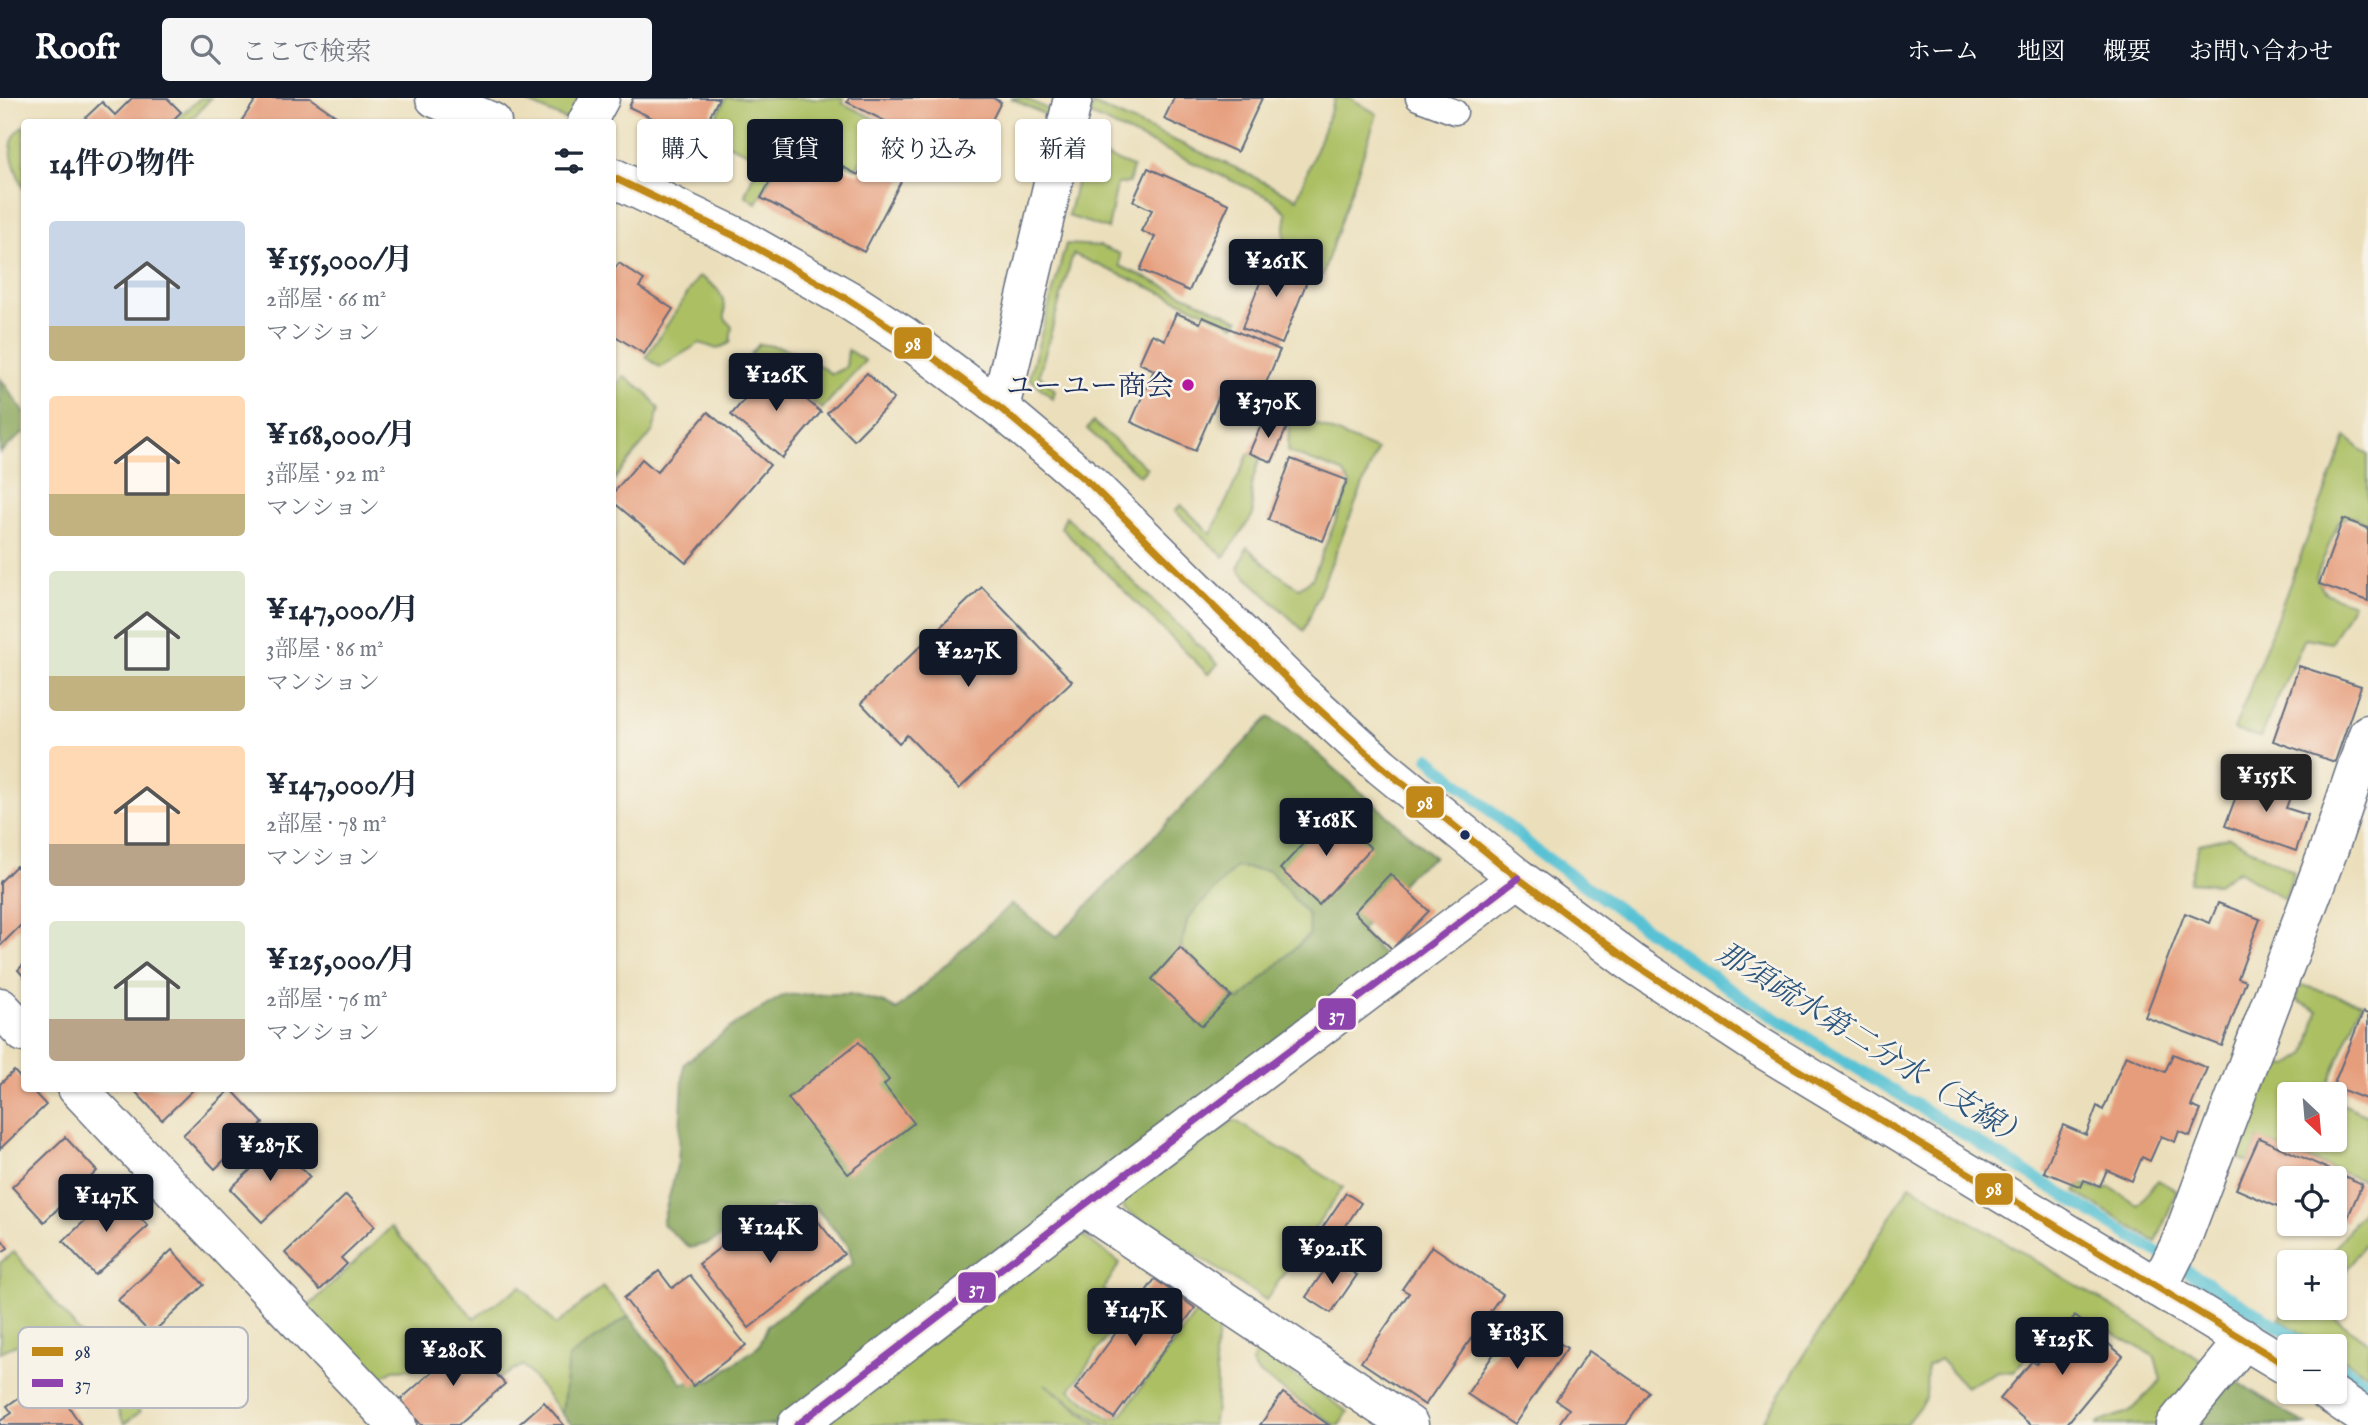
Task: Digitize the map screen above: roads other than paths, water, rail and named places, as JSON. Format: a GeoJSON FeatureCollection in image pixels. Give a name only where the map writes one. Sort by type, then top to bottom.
{"type":"FeatureCollection","features":[{"type":"Feature","properties":{"kind":"street"},"geometry":{"type":"LineString","coordinates":[[435,98],[485,119]]}},
{"type":"Feature","properties":{"kind":"street"},"geometry":{"type":"LineString","coordinates":[[589,119],[600,98]]}},
{"type":"Feature","properties":{"kind":"street"},"geometry":{"type":"LineString","coordinates":[[1000,408],[1073,98]]}},
{"type":"Feature","properties":{"kind":"street"},"geometry":{"type":"LineString","coordinates":[[616,179],[739,238],[847,299],[904,337],[1000,408],[1090,484],[1301,693],[1381,766],[1518,878],[1631,962],[1760,1046],[2277,1359]]}},
{"type":"Feature","properties":{"kind":"street"},"geometry":{"type":"LineString","coordinates":[[2158,1288],[2190,1219],[2330,846],[2368,734]]}},
{"type":"Feature","properties":{"kind":"street"},"geometry":{"type":"LineString","coordinates":[[797,1425],[1518,878]]}},
{"type":"Feature","properties":{"kind":"street"},"geometry":{"type":"LineString","coordinates":[[0,1007],[21,1030]]}},
{"type":"Feature","properties":{"kind":"street"},"geometry":{"type":"LineString","coordinates":[[81,1092],[397,1425]]}},
{"type":"Feature","properties":{"kind":"street"},"geometry":{"type":"LineString","coordinates":[[1083,1206],[1409,1425]]}},
{"type":"Feature","properties":{"kind":"street"},"geometry":{"type":"LineString","coordinates":[[2175,1425],[2245,1339]]}},
{"type":"Feature","properties":{"kind":"street"},"geometry":{"type":"LineString","coordinates":[[2346,1404],[2368,1419]]}},
{"type":"Feature","properties":{"kind":"lane"},"geometry":{"type":"LineString","coordinates":[[1418,98],[1455,112]]}},
{"type":"Feature","properties":{"kind":"waterway","name":"那須疏水第二分水（支線）"},"geometry":{"type":"LineString","coordinates":[[1429,758],[1537,851],[1747,1001],[2290,1334]]}},
{"type":"Feature","properties":{"kind":"waterway","name":"那須疏水第二分水（支線）"},"geometry":{"type":"LineString","coordinates":[[2347,1370],[2368,1384]]}},
{"type":"Feature","properties":{"kind":"place","name":"ユーユー商会"},"geometry":{"type":"Point","coordinates":[1188,385]}}]}
